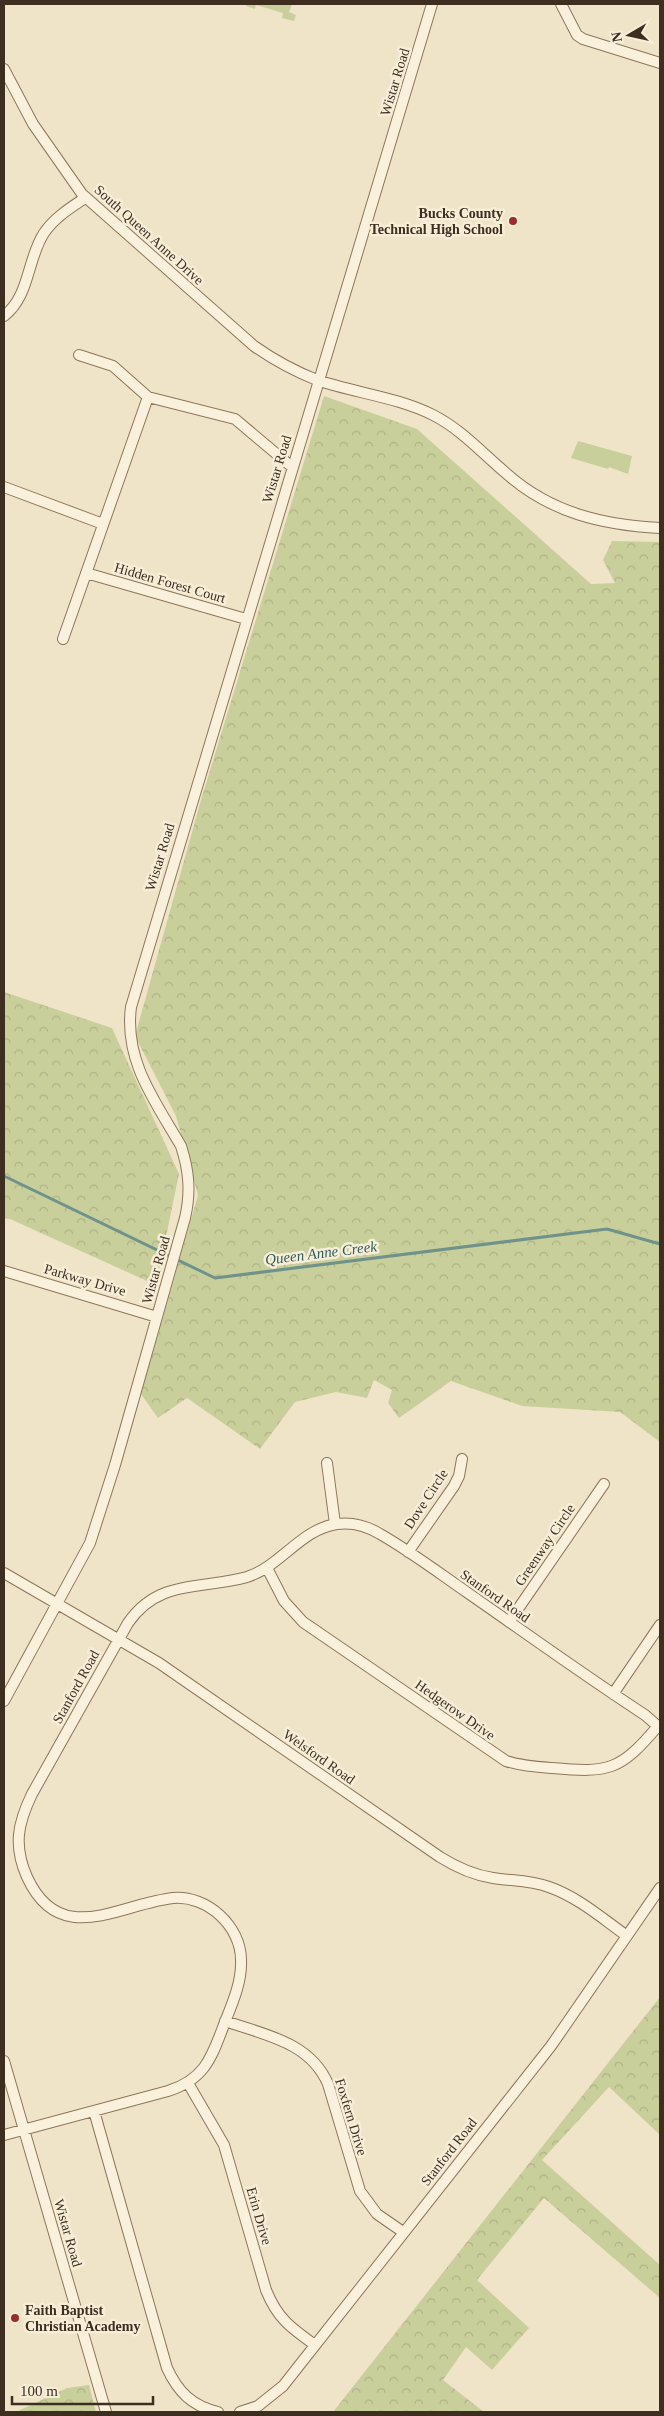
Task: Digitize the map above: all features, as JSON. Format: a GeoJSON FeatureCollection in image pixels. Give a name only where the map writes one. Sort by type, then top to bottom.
{"type":"FeatureCollection","features":[{"type":"Feature","properties":{"kind":"street","name":"Wistar Road"},"geometry":{"type":"LineString","coordinates":[[4,1701],[90,1544],[189,1202],[190,1184],[181,1146],[136,1064],[131,1049],[129,1020],[140,969],[432,4]]}},
{"type":"Feature","properties":{"kind":"street"},"geometry":{"type":"LineString","coordinates":[[561,4],[577,35],[604,47],[660,63]]}},
{"type":"Feature","properties":{"kind":"street","name":"South Queen Anne Drive"},"geometry":{"type":"LineString","coordinates":[[4,69],[50,151],[85,198],[254,346],[286,366],[318,380],[393,401],[434,415],[450,425],[520,486],[559,508],[575,515],[613,524],[660,528]]}},
{"type":"Feature","properties":{"kind":"street"},"geometry":{"type":"LineString","coordinates":[[4,316],[20,298],[44,233],[65,212],[85,198]]}},
{"type":"Feature","properties":{"kind":"street"},"geometry":{"type":"LineString","coordinates":[[79,355],[113,366],[148,397],[235,419],[292,467]]}},
{"type":"Feature","properties":{"kind":"street"},"geometry":{"type":"LineString","coordinates":[[63,639],[148,397]]}},
{"type":"Feature","properties":{"kind":"street"},"geometry":{"type":"LineString","coordinates":[[4,487],[104,524]]}},
{"type":"Feature","properties":{"kind":"street","name":"Hidden Forest Court"},"geometry":{"type":"LineString","coordinates":[[86,573],[246,619]]}},
{"type":"Feature","properties":{"kind":"street","name":"Parkway Drive"},"geometry":{"type":"LineString","coordinates":[[4,1271],[157,1317]]}},
{"type":"Feature","properties":{"kind":"street","name":"Dove Circle"},"geometry":{"type":"LineString","coordinates":[[408,1552],[454,1486],[459,1476],[462,1459]]}},
{"type":"Feature","properties":{"kind":"street"},"geometry":{"type":"LineString","coordinates":[[327,1463],[335,1524]]}},
{"type":"Feature","properties":{"kind":"street","name":"Greenway Circle"},"geometry":{"type":"LineString","coordinates":[[509,1622],[604,1484]]}},
{"type":"Feature","properties":{"kind":"street","name":"Stanford Road"},"geometry":{"type":"LineString","coordinates":[[4,2135],[188,2084],[206,2066],[225,2021],[239,1979],[241,1956],[236,1936],[214,1910],[192,1900],[174,1898],[98,1918],[72,1917],[54,1909],[40,1897],[26,1873],[19,1848],[18,1836],[22,1814],[133,1615],[156,1596],[178,1588],[233,1580],[267,1568],[321,1528],[348,1523],[363,1526],[380,1533],[408,1552],[659,1727]]}},
{"type":"Feature","properties":{"kind":"street","name":"Hedgerow Drive"},"geometry":{"type":"LineString","coordinates":[[267,1568],[284,1602],[303,1622],[506,1761],[535,1767],[578,1771],[609,1768],[630,1757],[659,1727]]}},
{"type":"Feature","properties":{"kind":"street","name":"Welsford Road"},"geometry":{"type":"LineString","coordinates":[[4,1573],[159,1662],[440,1857],[470,1872],[492,1878],[521,1880],[552,1888],[580,1903],[627,1936]]}},
{"type":"Feature","properties":{"kind":"street"},"geometry":{"type":"LineString","coordinates":[[613,1694],[660,1625]]}},
{"type":"Feature","properties":{"kind":"street","name":"Stanford Road"},"geometry":{"type":"LineString","coordinates":[[240,2412],[258,2406],[272,2397],[315,2345],[551,2046],[660,1888]]}},
{"type":"Feature","properties":{"kind":"street","name":"Foxfern Drive"},"geometry":{"type":"LineString","coordinates":[[225,2021],[290,2044],[311,2058],[320,2067],[328,2084],[360,2192],[377,2214],[403,2232]]}},
{"type":"Feature","properties":{"kind":"street","name":"Wistar Road"},"geometry":{"type":"LineString","coordinates":[[4,2061],[106,2412]]}},
{"type":"Feature","properties":{"kind":"street","name":"Erin Drive"},"geometry":{"type":"LineString","coordinates":[[188,2084],[224,2145],[273,2308],[293,2329],[315,2345]]}},
{"type":"Feature","properties":{"kind":"street"},"geometry":{"type":"LineString","coordinates":[[94,2111],[167,2368],[173,2382],[188,2399],[200,2407],[218,2412]]}},
{"type":"Feature","properties":{"kind":"green space"},"geometry":{"type":"Polygon","coordinates":[[[246,4],[292,4],[289,12],[296,15],[294,21],[282,18],[283,13],[256,5],[255,9],[246,6],[246,4]]]}},
{"type":"Feature","properties":{"kind":"green space"},"geometry":{"type":"Polygon","coordinates":[[[324,396],[417,429],[591,584],[615,583],[603,560],[612,541],[660,542],[660,1442],[620,1412],[522,1406],[451,1381],[399,1418],[388,1403],[392,1390],[374,1380],[367,1398],[336,1392],[295,1402],[260,1449],[187,1398],[158,1418],[141,1394],[198,1195],[176,1116],[135,1036],[201,800],[324,396]]]}},
{"type":"Feature","properties":{"kind":"green space"},"geometry":{"type":"Polygon","coordinates":[[[578,441],[632,456],[628,474],[609,467],[608,469],[571,458],[578,441]]]}},
{"type":"Feature","properties":{"kind":"green space"},"geometry":{"type":"Polygon","coordinates":[[[4,992],[112,1028],[179,1174],[156,1285],[10,1219],[4,1218],[4,992]]]}},
{"type":"Feature","properties":{"kind":"green space"},"geometry":{"type":"Polygon","coordinates":[[[660,1997],[660,2135],[609,2087],[542,2160],[660,2265],[660,2298],[544,2198],[477,2280],[529,2328],[492,2370],[466,2347],[443,2380],[484,2412],[333,2412],[660,1997]]]}},
{"type":"Feature","properties":{"kind":"green space"},"geometry":{"type":"Polygon","coordinates":[[[89,2385],[96,2412],[16,2412],[67,2388],[89,2385]]]}},
{"type":"Feature","properties":{"kind":"waterway","name":"Queen Anne Creek"},"geometry":{"type":"LineString","coordinates":[[4,1176],[215,1278],[607,1229],[660,1244]]}},
{"type":"Feature","properties":{"kind":"place","name":"Bucks County Technical High School"},"geometry":{"type":"Point","coordinates":[513,221]}},
{"type":"Feature","properties":{"kind":"place","name":"Faith Baptist Christian Academy"},"geometry":{"type":"Point","coordinates":[15,2318]}}]}
